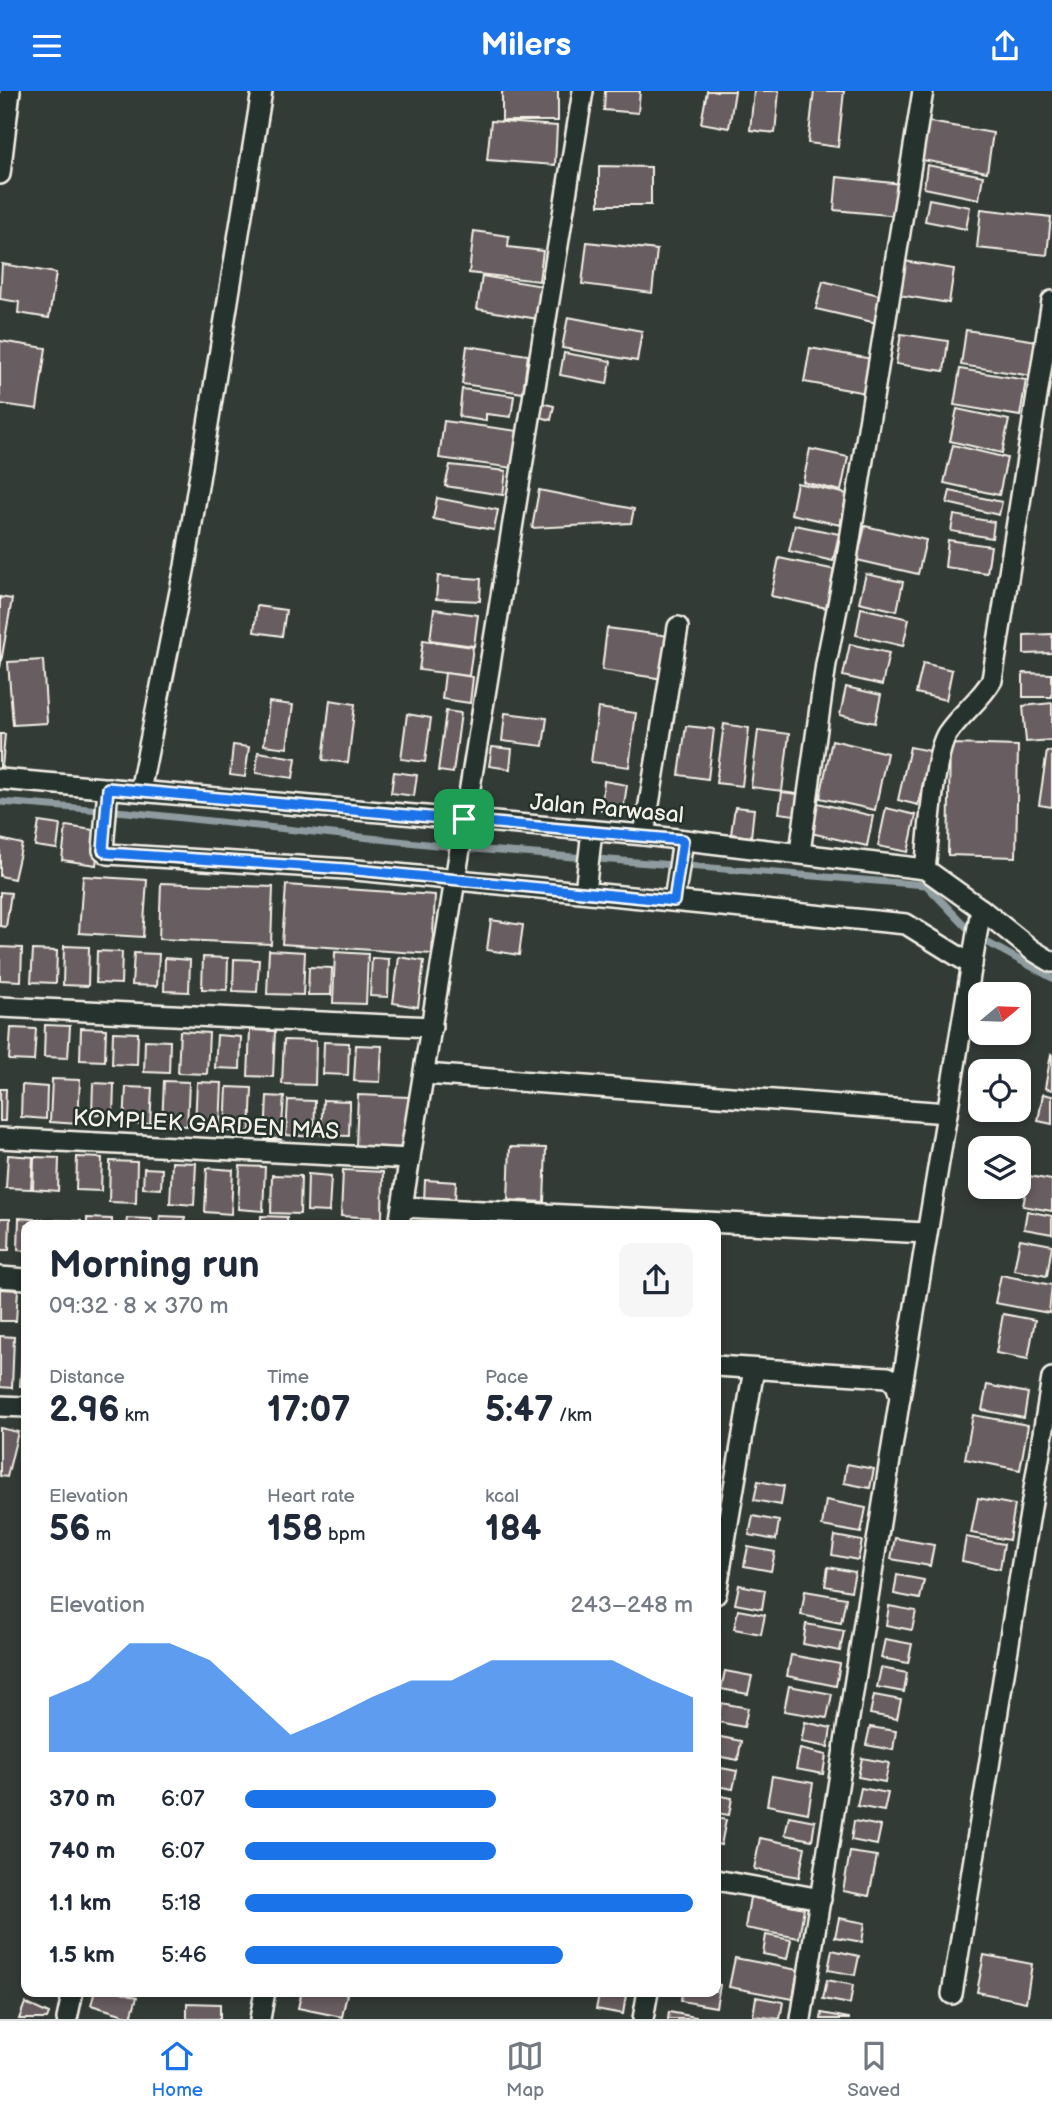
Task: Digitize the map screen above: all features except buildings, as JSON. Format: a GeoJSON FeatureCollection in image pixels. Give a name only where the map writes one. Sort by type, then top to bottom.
{"type":"FeatureCollection","features":[{"type":"Feature","properties":{"kind":"street"},"geometry":{"type":"LineString","coordinates":[[0,174],[10,91]]}},
{"type":"Feature","properties":{"kind":"street"},"geometry":{"type":"LineString","coordinates":[[140,791],[185,566],[262,91]]}},
{"type":"Feature","properties":{"kind":"street"},"geometry":{"type":"LineString","coordinates":[[524,1220],[400,1216],[583,91]]}},
{"type":"Feature","properties":{"kind":"street"},"geometry":{"type":"LineString","coordinates":[[800,852],[826,664],[846,564],[923,91]]}},
{"type":"Feature","properties":{"kind":"street"},"geometry":{"type":"LineString","coordinates":[[925,869],[939,754],[946,735],[992,680],[1052,301]]}},
{"type":"Feature","properties":{"kind":"street"},"geometry":{"type":"LineString","coordinates":[[644,835],[678,628]]}},
{"type":"Feature","properties":{"kind":"street","name":"Jalan Parwasal"},"geometry":{"type":"LineString","coordinates":[[0,779],[107,794],[140,791],[591,839],[644,835],[682,847],[800,852],[925,869],[1032,950],[1052,962]]}},
{"type":"Feature","properties":{"kind":"street"},"geometry":{"type":"LineString","coordinates":[[107,794],[103,850],[117,855],[346,869],[457,871],[585,893],[675,891],[906,924],[972,965]]}},
{"type":"Feature","properties":{"kind":"street"},"geometry":{"type":"LineString","coordinates":[[585,893],[591,839]]}},
{"type":"Feature","properties":{"kind":"street"},"geometry":{"type":"LineString","coordinates":[[675,891],[682,847]]}},
{"type":"Feature","properties":{"kind":"street"},"geometry":{"type":"LineString","coordinates":[[801,2019],[981,909]]}},
{"type":"Feature","properties":{"kind":"street"},"geometry":{"type":"LineString","coordinates":[[0,1007],[432,1027]]}},
{"type":"Feature","properties":{"kind":"street"},"geometry":{"type":"LineString","coordinates":[[425,1074],[947,1113]]}},
{"type":"Feature","properties":{"kind":"street","name":"KOMPLEK GARDEN MAS"},"geometry":{"type":"LineString","coordinates":[[0,1138],[410,1159]]}},
{"type":"Feature","properties":{"kind":"street"},"geometry":{"type":"LineString","coordinates":[[721,1226],[927,1233]]}},
{"type":"Feature","properties":{"kind":"street"},"geometry":{"type":"LineString","coordinates":[[0,1277],[21,1279]]}},
{"type":"Feature","properties":{"kind":"street"},"geometry":{"type":"LineString","coordinates":[[721,1366],[888,1377],[896,1384],[900,1397]]}},
{"type":"Feature","properties":{"kind":"street"},"geometry":{"type":"LineString","coordinates":[[721,1564],[754,1369]]}},
{"type":"Feature","properties":{"kind":"street"},"geometry":{"type":"LineString","coordinates":[[953,1994],[1052,1378]]}},
{"type":"Feature","properties":{"kind":"street"},"geometry":{"type":"LineString","coordinates":[[0,1406],[21,1407]]}},
{"type":"Feature","properties":{"kind":"street"},"geometry":{"type":"LineString","coordinates":[[721,1880],[821,1899]]}},
{"type":"Feature","properties":{"kind":"street"},"geometry":{"type":"LineString","coordinates":[[67,2019],[72,1997]]}},
{"type":"Feature","properties":{"kind":"street"},"geometry":{"type":"LineString","coordinates":[[260,2019],[264,1997]]}},
{"type":"Feature","properties":{"kind":"street"},"geometry":{"type":"LineString","coordinates":[[643,2019],[647,1997]]}},
{"type":"Feature","properties":{"kind":"waterway"},"geometry":{"type":"LineString","coordinates":[[0,802],[127,812],[473,849],[926,885],[974,935],[1052,978]]}},
{"type":"Feature","properties":{"kind":"route"},"geometry":{"type":"LineString","coordinates":[[108,788],[464,819],[683,840],[674,901],[346,869],[117,855],[103,850],[108,788]]}}]}
